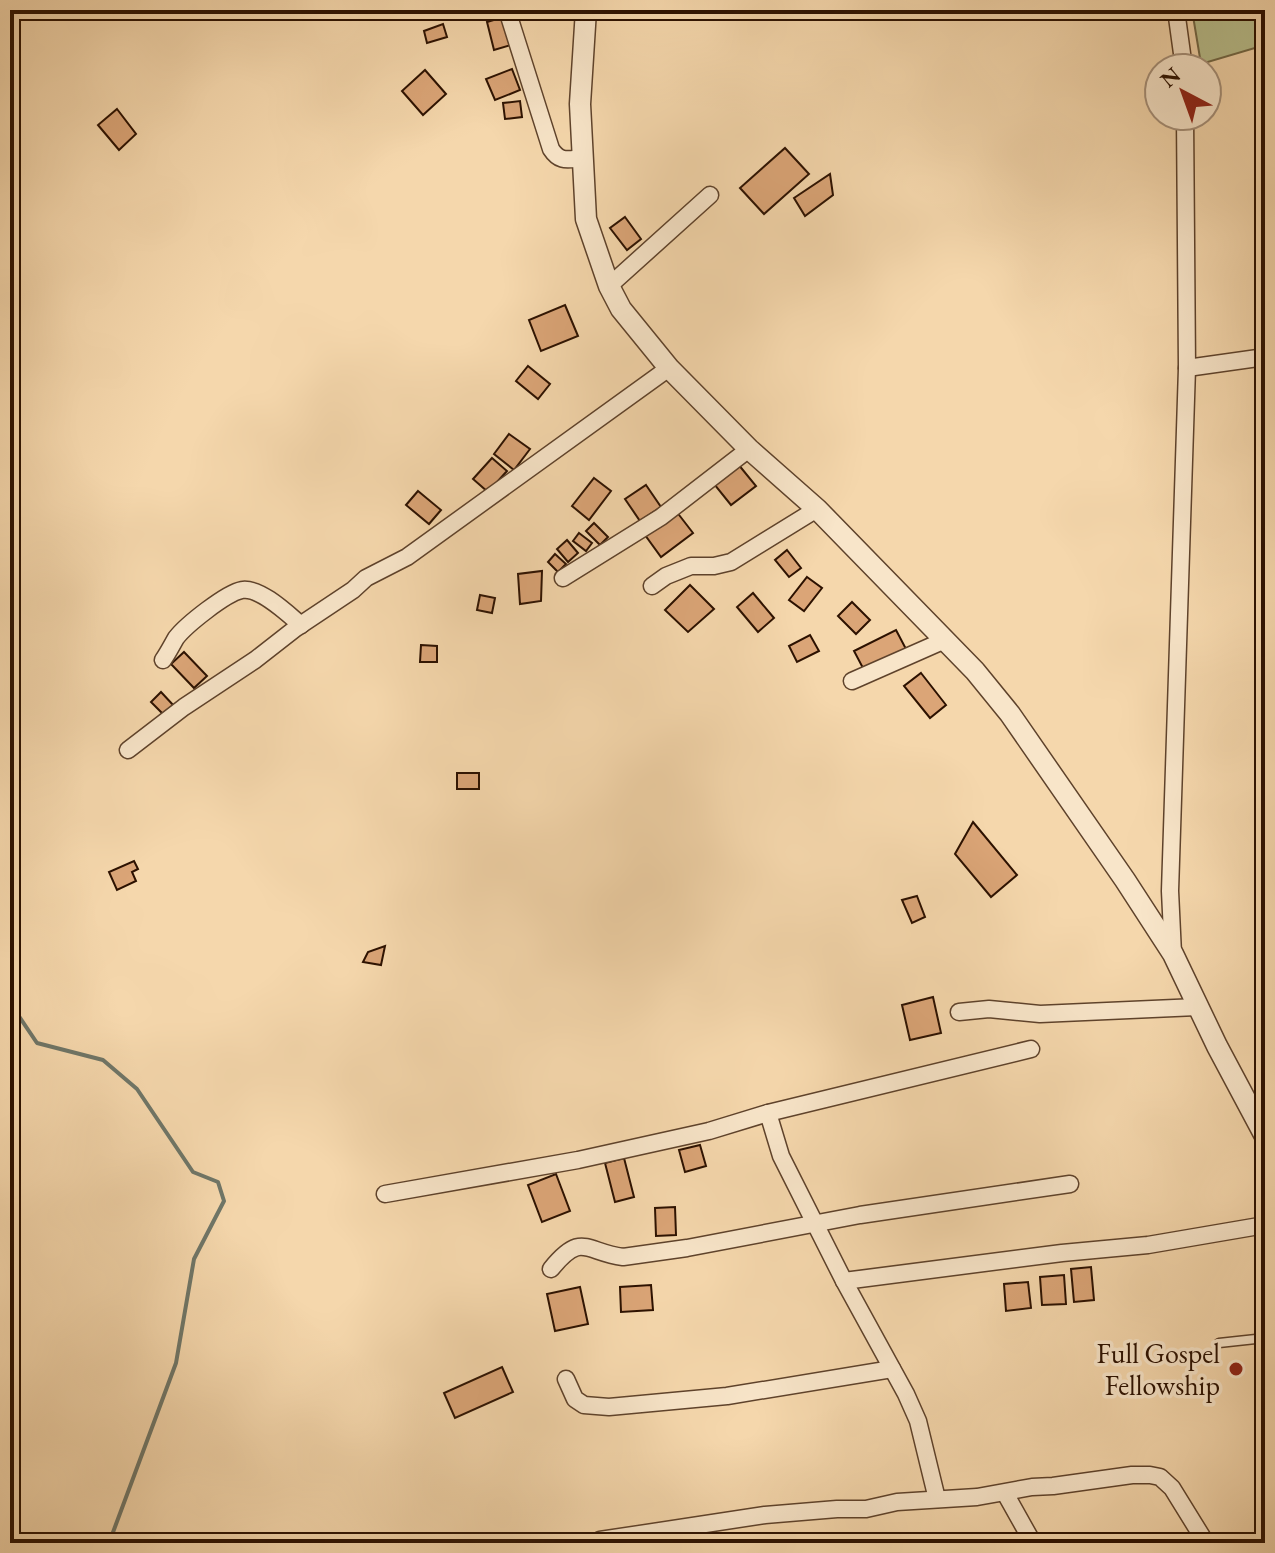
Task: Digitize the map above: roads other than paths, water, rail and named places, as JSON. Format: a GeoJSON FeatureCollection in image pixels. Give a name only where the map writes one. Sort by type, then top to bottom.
{"type":"FeatureCollection","features":[{"type":"Feature","properties":{"kind":"street"},"geometry":{"type":"LineString","coordinates":[[507,10],[551,149],[561,159],[583,158]]}},
{"type":"Feature","properties":{"kind":"street"},"geometry":{"type":"LineString","coordinates":[[586,10],[580,104],[586,219],[609,286],[621,309],[669,368],[749,449],[817,509],[975,671],[1010,714],[1173,954],[1197,1007],[1265,1136]]}},
{"type":"Feature","properties":{"kind":"street"},"geometry":{"type":"LineString","coordinates":[[1176,10],[1182,52]]}},
{"type":"Feature","properties":{"kind":"street"},"geometry":{"type":"LineString","coordinates":[[1173,954],[1170,891],[1187,368],[1185,132]]}},
{"type":"Feature","properties":{"kind":"street"},"geometry":{"type":"LineString","coordinates":[[609,286],[710,195]]}},
{"type":"Feature","properties":{"kind":"street"},"geometry":{"type":"LineString","coordinates":[[1187,368],[1265,357]]}},
{"type":"Feature","properties":{"kind":"street"},"geometry":{"type":"LineString","coordinates":[[128,750],[366,578],[407,557],[669,368]]}},
{"type":"Feature","properties":{"kind":"street"},"geometry":{"type":"LineString","coordinates":[[563,578],[661,517],[749,449]]}},
{"type":"Feature","properties":{"kind":"street"},"geometry":{"type":"LineString","coordinates":[[652,586],[666,576],[691,566],[731,562],[817,509]]}},
{"type":"Feature","properties":{"kind":"street"},"geometry":{"type":"LineString","coordinates":[[163,660],[178,636],[195,619],[243,590],[274,602],[301,625]]}},
{"type":"Feature","properties":{"kind":"street"},"geometry":{"type":"LineString","coordinates":[[852,681],[945,640]]}},
{"type":"Feature","properties":{"kind":"street"},"geometry":{"type":"LineString","coordinates":[[959,1012],[989,1009],[1040,1014],[1197,1007]]}},
{"type":"Feature","properties":{"kind":"street"},"geometry":{"type":"LineString","coordinates":[[385,1194],[578,1160],[709,1131],[768,1113],[1031,1049]]}},
{"type":"Feature","properties":{"kind":"street"},"geometry":{"type":"LineString","coordinates":[[768,1113],[781,1156],[918,1421],[937,1499]]}},
{"type":"Feature","properties":{"kind":"street"},"geometry":{"type":"LineString","coordinates":[[551,1269],[565,1253],[585,1245],[623,1257],[815,1223],[1070,1184]]}},
{"type":"Feature","properties":{"kind":"street"},"geometry":{"type":"LineString","coordinates":[[844,1281],[1148,1245],[1265,1225]]}},
{"type":"Feature","properties":{"kind":"street"},"geometry":{"type":"LineString","coordinates":[[566,1379],[575,1399],[584,1405],[609,1407],[727,1396],[892,1369]]}},
{"type":"Feature","properties":{"kind":"street"},"geometry":{"type":"LineString","coordinates":[[595,1543],[751,1517],[977,1497],[1132,1475],[1160,1477],[1172,1488],[1206,1543]]}},
{"type":"Feature","properties":{"kind":"street"},"geometry":{"type":"LineString","coordinates":[[1005,1493],[1033,1543]]}},
{"type":"Feature","properties":{"kind":"lane"},"geometry":{"type":"LineString","coordinates":[[1219,1343],[1265,1338]]}},
{"type":"Feature","properties":{"kind":"waterway"},"geometry":{"type":"LineString","coordinates":[[10,1003],[37,1043],[103,1060],[137,1089],[193,1172],[218,1182],[224,1201],[194,1259],[176,1363],[109,1543]]}},
{"type":"Feature","properties":{"kind":"place","name":"Full Gospel Fellowship"},"geometry":{"type":"Point","coordinates":[1236,1369]}}]}
